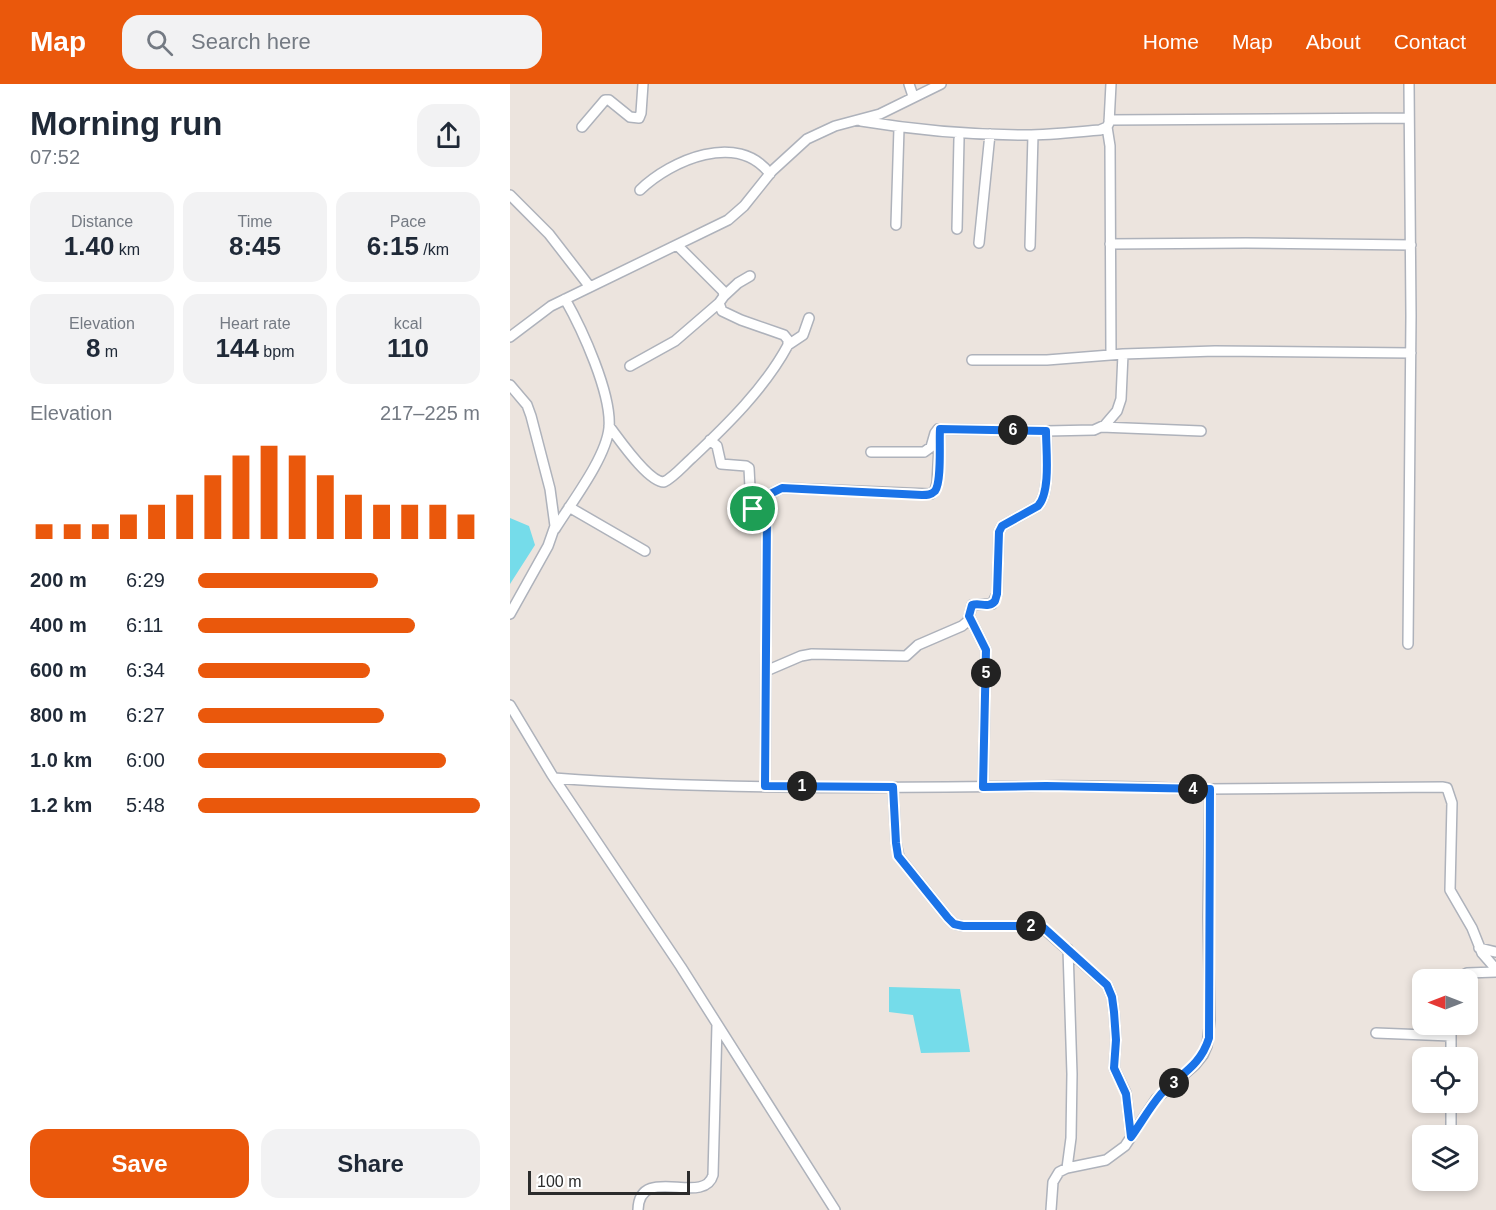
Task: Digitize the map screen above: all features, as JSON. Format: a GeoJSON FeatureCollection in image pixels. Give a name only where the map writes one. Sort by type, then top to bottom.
{"type":"FeatureCollection","features":[{"type":"Feature","properties":{"kind":"street"},"geometry":{"type":"LineString","coordinates":[[582,127],[605,100],[609,100],[630,117],[639,118],[642,84]]}},
{"type":"Feature","properties":{"kind":"street"},"geometry":{"type":"LineString","coordinates":[[909,84],[913,96]]}},
{"type":"Feature","properties":{"kind":"street"},"geometry":{"type":"LineString","coordinates":[[510,337],[536,315],[565,299],[713,229],[736,214],[770,174],[807,139],[836,126],[880,114],[941,84]]}},
{"type":"Feature","properties":{"kind":"street"},"geometry":{"type":"LineString","coordinates":[[1111,84],[1108,124],[1111,355]]}},
{"type":"Feature","properties":{"kind":"street"},"geometry":{"type":"LineString","coordinates":[[1408,644],[1411,245],[1409,84]]}},
{"type":"Feature","properties":{"kind":"street"},"geometry":{"type":"LineString","coordinates":[[857,120],[899,128],[1033,135],[1100,130],[1108,124],[1409,118]]}},
{"type":"Feature","properties":{"kind":"street"},"geometry":{"type":"LineString","coordinates":[[896,225],[899,128]]}},
{"type":"Feature","properties":{"kind":"street"},"geometry":{"type":"LineString","coordinates":[[980,243],[990,134]]}},
{"type":"Feature","properties":{"kind":"street"},"geometry":{"type":"LineString","coordinates":[[1030,246],[1033,135]]}},
{"type":"Feature","properties":{"kind":"street"},"geometry":{"type":"LineString","coordinates":[[957,229],[959,139]]}},
{"type":"Feature","properties":{"kind":"street"},"geometry":{"type":"LineString","coordinates":[[640,190],[656,175],[681,162],[691,158],[720,154],[748,155],[758,160],[770,174]]}},
{"type":"Feature","properties":{"kind":"street"},"geometry":{"type":"LineString","coordinates":[[510,195],[549,234],[590,287]]}},
{"type":"Feature","properties":{"kind":"street"},"geometry":{"type":"LineString","coordinates":[[1110,244],[1411,245]]}},
{"type":"Feature","properties":{"kind":"street"},"geometry":{"type":"LineString","coordinates":[[677,245],[723,291],[720,309],[784,335],[788,340],[788,345]]}},
{"type":"Feature","properties":{"kind":"street"},"geometry":{"type":"LineString","coordinates":[[630,366],[675,341],[738,282],[750,276]]}},
{"type":"Feature","properties":{"kind":"street"},"geometry":{"type":"LineString","coordinates":[[510,614],[555,529],[605,445],[609,426],[605,400],[590,348],[565,299]]}},
{"type":"Feature","properties":{"kind":"street"},"geometry":{"type":"LineString","coordinates":[[609,426],[649,474],[659,482],[668,480],[710,440],[759,387],[788,345],[803,335],[809,318]]}},
{"type":"Feature","properties":{"kind":"street"},"geometry":{"type":"LineString","coordinates":[[972,360],[1047,360],[1123,354],[1215,351],[1410,353]]}},
{"type":"Feature","properties":{"kind":"street"},"geometry":{"type":"LineString","coordinates":[[870,452],[924,452],[931,447],[934,433],[940,429],[1094,430],[1112,420],[1117,411],[1121,399],[1123,354]]}},
{"type":"Feature","properties":{"kind":"street"},"geometry":{"type":"LineString","coordinates":[[512,390],[527,405],[531,416],[555,512],[555,529]]}},
{"type":"Feature","properties":{"kind":"street"},"geometry":{"type":"LineString","coordinates":[[1101,427],[1201,431]]}},
{"type":"Feature","properties":{"kind":"street"},"geometry":{"type":"LineString","coordinates":[[753,509],[772,493],[782,488],[931,494],[938,480],[940,429]]}},
{"type":"Feature","properties":{"kind":"street"},"geometry":{"type":"LineString","coordinates":[[766,671],[801,656],[812,654],[906,656],[918,645],[962,626],[968,621],[972,605],[988,605],[995,601],[999,532],[1002,526],[1038,506],[1042,501],[1046,484],[1046,431]]}},
{"type":"Feature","properties":{"kind":"street"},"geometry":{"type":"LineString","coordinates":[[710,440],[717,446],[721,464],[749,468],[750,503],[753,509]]}},
{"type":"Feature","properties":{"kind":"street"},"geometry":{"type":"LineString","coordinates":[[569,507],[645,551]]}},
{"type":"Feature","properties":{"kind":"street"},"geometry":{"type":"LineString","coordinates":[[753,509],[764,511],[767,516],[765,786]]}},
{"type":"Feature","properties":{"kind":"street"},"geometry":{"type":"LineString","coordinates":[[969,616],[986,650],[983,787]]}},
{"type":"Feature","properties":{"kind":"street"},"geometry":{"type":"LineString","coordinates":[[510,705],[554,778],[717,1025],[835,1210]]}},
{"type":"Feature","properties":{"kind":"street"},"geometry":{"type":"LineString","coordinates":[[554,778],[641,784],[765,786],[1447,788],[1452,803],[1450,890],[1472,928],[1479,948],[1496,970]]}},
{"type":"Feature","properties":{"kind":"street"},"geometry":{"type":"LineString","coordinates":[[893,787],[898,856],[954,924],[1040,927],[1049,931],[1107,985],[1112,997],[1116,1040],[1114,1068],[1126,1094],[1131,1137]]}},
{"type":"Feature","properties":{"kind":"street"},"geometry":{"type":"LineString","coordinates":[[1051,1210],[1053,1182],[1059,1172],[1067,1168],[1106,1160],[1125,1146],[1160,1095],[1195,1065],[1203,1055],[1209,1038],[1210,789]]}},
{"type":"Feature","properties":{"kind":"street"},"geometry":{"type":"LineString","coordinates":[[1479,948],[1496,952]]}},
{"type":"Feature","properties":{"kind":"street"},"geometry":{"type":"LineString","coordinates":[[1067,1168],[1071,1138],[1072,1084],[1068,949]]}},
{"type":"Feature","properties":{"kind":"street"},"geometry":{"type":"LineString","coordinates":[[1478,972],[1496,970]]}},
{"type":"Feature","properties":{"kind":"street"},"geometry":{"type":"LineString","coordinates":[[638,1210],[640,1196],[647,1189],[696,1187],[706,1185],[711,1181],[717,1025]]}},
{"type":"Feature","properties":{"kind":"street"},"geometry":{"type":"LineString","coordinates":[[1376,1033],[1451,1036],[1451,1047]]}},
{"type":"Feature","properties":{"kind":"water"},"geometry":{"type":"Polygon","coordinates":[[[510,518],[529,526],[535,545],[510,584],[510,518]]]}},
{"type":"Feature","properties":{"kind":"water"},"geometry":{"type":"Polygon","coordinates":[[[889,987],[960,989],[970,1052],[921,1053],[913,1015],[889,1012],[889,987]]]}},
{"type":"Feature","properties":{"kind":"route"},"geometry":{"type":"LineString","coordinates":[[940,429],[1046,431],[1045,494],[1038,506],[1002,526],[999,532],[995,601],[988,605],[972,605],[970,609],[969,616],[986,650],[983,787],[1210,789],[1209,1038],[1203,1055],[1195,1065],[1160,1095],[1131,1137],[1126,1094],[1114,1068],[1116,1040],[1112,997],[1107,985],[1097,975],[1044,928],[974,927],[954,924],[898,856],[893,787],[765,786],[767,516],[764,511],[753,509],[772,493],[782,488],[928,495],[937,487],[940,429]]}}]}
